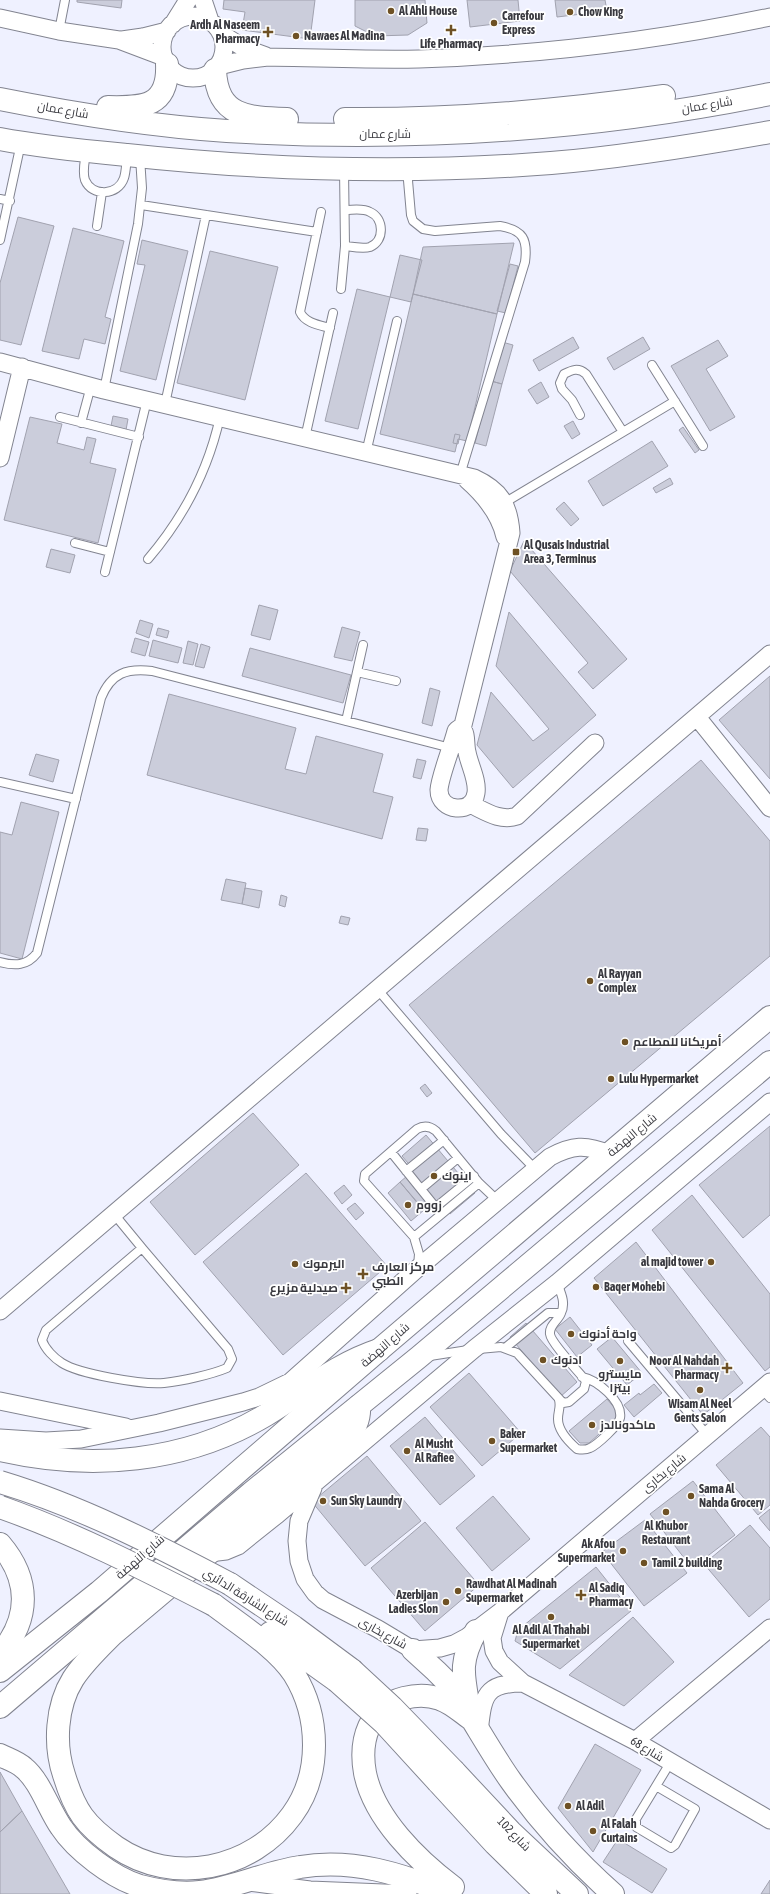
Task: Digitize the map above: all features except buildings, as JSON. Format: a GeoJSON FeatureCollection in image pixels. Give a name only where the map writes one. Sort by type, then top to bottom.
{"type":"FeatureCollection","features":[{"type":"Feature","properties":{"kind":"main road"},"geometry":{"type":"LineString","coordinates":[[83,114],[91,109],[139,107],[154,101],[165,89],[167,81],[166,61]]}},
{"type":"Feature","properties":{"kind":"main road"},"geometry":{"type":"LineString","coordinates":[[217,68],[218,93],[223,102],[232,110],[243,115],[279,118],[433,118],[534,112],[593,106],[770,81]]}},
{"type":"Feature","properties":{"kind":"main road","name":"شارع عمان"},"geometry":{"type":"LineString","coordinates":[[0,99],[137,122],[227,131],[415,134],[516,129],[579,123],[693,108],[770,94]]}},
{"type":"Feature","properties":{"kind":"main road"},"geometry":{"type":"LineString","coordinates":[[0,139],[86,151],[206,163],[344,168],[407,168],[476,167],[551,163],[622,156],[698,145],[770,132]]}},
{"type":"Feature","properties":{"kind":"main road","name":"شارع النهضة"},"geometry":{"type":"LineString","coordinates":[[0,1671],[99,1592],[379,1350],[770,1017]]}},
{"type":"Feature","properties":{"kind":"main road","name":"شارع النهضة"},"geometry":{"type":"LineString","coordinates":[[0,1707],[251,1493],[419,1357],[770,1062]]}},
{"type":"Feature","properties":{"kind":"main road"},"geometry":{"type":"LineString","coordinates":[[0,1450],[53,1460],[90,1462],[127,1460],[191,1447],[242,1427],[266,1415],[330,1372],[362,1356],[379,1350]]}},
{"type":"Feature","properties":{"kind":"main road"},"geometry":{"type":"LineString","coordinates":[[214,1605],[281,1657],[294,1674],[310,1713],[315,1752],[307,1787],[293,1814],[272,1837],[246,1854],[223,1865],[198,1869],[172,1869],[148,1864],[125,1853],[98,1834],[80,1814],[69,1790],[60,1763],[58,1735],[62,1707],[72,1680],[87,1659],[113,1634],[354,1431],[358,1422],[359,1406]]}},
{"type":"Feature","properties":{"kind":"main road","name":"شارع الشارقة الدائري"},"geometry":{"type":"LineString","coordinates":[[0,1482],[64,1505],[119,1528],[174,1554],[230,1584],[294,1627],[344,1676],[384,1724],[446,1776]]}},
{"type":"Feature","properties":{"kind":"main road","name":"شارع الشارقة الدائري"},"geometry":{"type":"LineString","coordinates":[[0,1507],[41,1522],[87,1542],[151,1572],[214,1605],[238,1614],[344,1676]]}},
{"type":"Feature","properties":{"kind":"main road"},"geometry":{"type":"LineString","coordinates":[[0,1544],[10,1556],[18,1571],[23,1588],[23,1606],[12,1636],[0,1654]]}},
{"type":"Feature","properties":{"kind":"main road"},"geometry":{"type":"LineString","coordinates":[[475,1726],[462,1670],[468,1646],[476,1631]]}},
{"type":"Feature","properties":{"kind":"main road"},"geometry":{"type":"LineString","coordinates":[[413,1650],[448,1684],[511,1781],[535,1813],[589,1873],[613,1894]]}},
{"type":"Feature","properties":{"kind":"main road"},"geometry":{"type":"LineString","coordinates":[[462,1894],[423,1863],[407,1846],[383,1814],[365,1774],[364,1740],[367,1728],[383,1707],[396,1700],[410,1696],[425,1696],[440,1699],[453,1706],[475,1726]]}},
{"type":"Feature","properties":{"kind":"main road"},"geometry":{"type":"LineString","coordinates":[[0,1756],[24,1768],[34,1779],[55,1818],[78,1847],[114,1874],[138,1885],[174,1892],[199,1892],[300,1866],[343,1865],[374,1868],[450,1894]]}},
{"type":"Feature","properties":{"kind":"main road","name":"شارع 102"},"geometry":{"type":"LineString","coordinates":[[446,1776],[495,1844],[546,1894]]}},
{"type":"Feature","properties":{"kind":"main road","name":"شارع 102"},"geometry":{"type":"LineString","coordinates":[[446,1776],[511,1832],[576,1894]]}},
{"type":"Feature","properties":{"kind":"street"},"geometry":{"type":"LineString","coordinates":[[188,0],[169,28],[162,48],[166,61],[174,72],[192,78],[201,78],[217,68],[243,60],[268,57],[418,59],[510,53],[647,38],[770,17]]}},
{"type":"Feature","properties":{"kind":"street"},"geometry":{"type":"LineString","coordinates":[[203,0],[210,21],[223,35],[244,48],[268,57]]}},
{"type":"Feature","properties":{"kind":"street"},"geometry":{"type":"LineString","coordinates":[[0,18],[58,31],[119,40],[143,38],[169,28],[184,18],[193,16],[210,21]]}},
{"type":"Feature","properties":{"kind":"street"},"geometry":{"type":"LineString","coordinates":[[217,68],[224,51],[223,35]]}},
{"type":"Feature","properties":{"kind":"street"},"geometry":{"type":"LineString","coordinates":[[119,40],[166,61]]}},
{"type":"Feature","properties":{"kind":"street"},"geometry":{"type":"LineString","coordinates":[[0,362],[97,388],[474,478],[486,483],[496,492],[504,503],[510,518],[511,533],[462,729],[465,732],[467,754],[476,788],[473,800],[461,808],[456,808],[446,804],[440,796],[440,785],[456,731],[462,729]]}},
{"type":"Feature","properties":{"kind":"street"},"geometry":{"type":"LineString","coordinates":[[0,458],[22,367]]}},
{"type":"Feature","properties":{"kind":"street"},"geometry":{"type":"LineString","coordinates":[[460,475],[482,496],[496,515],[504,532],[508,549]]}},
{"type":"Feature","properties":{"kind":"street"},"geometry":{"type":"LineString","coordinates":[[0,1311],[770,654]]}},
{"type":"Feature","properties":{"kind":"street"},"geometry":{"type":"LineString","coordinates":[[697,717],[770,808]]}},
{"type":"Feature","properties":{"kind":"street"},"geometry":{"type":"LineString","coordinates":[[473,800],[504,818],[517,816],[596,743]]}},
{"type":"Feature","properties":{"kind":"street"},"geometry":{"type":"LineString","coordinates":[[209,1553],[226,1551],[238,1546],[474,1349],[557,1283],[770,1102]]}},
{"type":"Feature","properties":{"kind":"street"},"geometry":{"type":"LineString","coordinates":[[0,1438],[46,1442],[81,1439],[134,1428],[259,1397],[290,1382],[418,1268],[550,1157],[571,1148],[594,1148],[609,1154]]}},
{"type":"Feature","properties":{"kind":"street","name":"شارع بخارى"},"geometry":{"type":"LineString","coordinates":[[317,1481],[306,1502],[299,1521],[297,1541],[299,1561],[306,1579],[316,1594],[323,1600],[378,1629],[413,1650],[440,1648],[461,1641],[476,1631],[708,1436],[767,1390]]}},
{"type":"Feature","properties":{"kind":"street"},"geometry":{"type":"LineString","coordinates":[[0,1401],[134,1428]]}},
{"type":"Feature","properties":{"kind":"street","name":"شارع 68"},"geometry":{"type":"LineString","coordinates":[[500,1612],[492,1638],[494,1651],[500,1662],[509,1672],[523,1683],[635,1741],[670,1763],[770,1820]]}},
{"type":"Feature","properties":{"kind":"street"},"geometry":{"type":"LineString","coordinates":[[635,1741],[770,1628]]}},
{"type":"Feature","properties":{"kind":"street"},"geometry":{"type":"LineString","coordinates":[[475,1726],[490,1691],[508,1683],[523,1683]]}},
{"type":"Feature","properties":{"kind":"street"},"geometry":{"type":"LineString","coordinates":[[244,1881],[310,1890],[408,1894]]}},
{"type":"Feature","properties":{"kind":"lane"},"geometry":{"type":"LineString","coordinates":[[58,31],[63,2]]}},
{"type":"Feature","properties":{"kind":"lane"},"geometry":{"type":"LineString","coordinates":[[0,240],[22,143]]}},
{"type":"Feature","properties":{"kind":"lane"},"geometry":{"type":"LineString","coordinates":[[86,151],[84,178],[91,188],[102,192],[113,191],[122,183],[134,156]]}},
{"type":"Feature","properties":{"kind":"lane"},"geometry":{"type":"LineString","coordinates":[[81,422],[97,388],[141,204],[142,171],[134,156]]}},
{"type":"Feature","properties":{"kind":"lane"},"geometry":{"type":"LineString","coordinates":[[341,289],[345,246],[346,210],[344,168]]}},
{"type":"Feature","properties":{"kind":"lane"},"geometry":{"type":"LineString","coordinates":[[407,168],[411,215],[418,226],[429,231],[500,226],[511,228],[519,233],[524,240],[527,250],[525,262],[460,475]]}},
{"type":"Feature","properties":{"kind":"lane"},"geometry":{"type":"LineString","coordinates":[[97,226],[102,192]]}},
{"type":"Feature","properties":{"kind":"lane"},"geometry":{"type":"LineString","coordinates":[[0,198],[10,201]]}},
{"type":"Feature","properties":{"kind":"lane"},"geometry":{"type":"LineString","coordinates":[[141,204],[317,232]]}},
{"type":"Feature","properties":{"kind":"lane"},"geometry":{"type":"LineString","coordinates":[[345,246],[372,246],[378,240],[381,231],[378,218],[371,212],[363,210],[346,210]]}},
{"type":"Feature","properties":{"kind":"lane"},"geometry":{"type":"LineString","coordinates":[[321,212],[300,312],[308,321],[330,328]]}},
{"type":"Feature","properties":{"kind":"lane"},"geometry":{"type":"LineString","coordinates":[[165,404],[206,215]]}},
{"type":"Feature","properties":{"kind":"lane"},"geometry":{"type":"LineString","coordinates":[[304,438],[333,313]]}},
{"type":"Feature","properties":{"kind":"lane"},"geometry":{"type":"LineString","coordinates":[[366,453],[397,321]]}},
{"type":"Feature","properties":{"kind":"lane"},"geometry":{"type":"LineString","coordinates":[[652,365],[703,446]]}},
{"type":"Feature","properties":{"kind":"lane"},"geometry":{"type":"LineString","coordinates":[[580,415],[560,383],[564,374],[575,369],[579,369],[586,374],[622,432]]}},
{"type":"Feature","properties":{"kind":"lane"},"geometry":{"type":"LineString","coordinates":[[105,572],[147,400]]}},
{"type":"Feature","properties":{"kind":"lane"},"geometry":{"type":"LineString","coordinates":[[504,503],[675,401]]}},
{"type":"Feature","properties":{"kind":"lane"},"geometry":{"type":"LineString","coordinates":[[60,417],[139,437]]}},
{"type":"Feature","properties":{"kind":"lane"},"geometry":{"type":"LineString","coordinates":[[148,559],[176,523],[199,483],[215,440],[220,417]]}},
{"type":"Feature","properties":{"kind":"lane"},"geometry":{"type":"LineString","coordinates":[[75,543],[110,552]]}},
{"type":"Feature","properties":{"kind":"lane"},"geometry":{"type":"LineString","coordinates":[[346,721],[363,645]]}},
{"type":"Feature","properties":{"kind":"lane"},"geometry":{"type":"LineString","coordinates":[[0,962],[14,965],[24,964],[37,953],[101,698],[108,684],[120,674],[136,670],[152,672],[451,748]]}},
{"type":"Feature","properties":{"kind":"lane"},"geometry":{"type":"LineString","coordinates":[[357,672],[396,681]]}},
{"type":"Feature","properties":{"kind":"lane"},"geometry":{"type":"LineString","coordinates":[[0,782],[76,799]]}},
{"type":"Feature","properties":{"kind":"lane"},"geometry":{"type":"LineString","coordinates":[[378,990],[501,1134],[536,1169]]}},
{"type":"Feature","properties":{"kind":"lane"},"geometry":{"type":"LineString","coordinates":[[418,1268],[419,1254],[414,1237],[364,1181],[365,1174],[417,1129],[426,1126],[436,1131],[479,1183],[498,1201]]}},
{"type":"Feature","properties":{"kind":"lane"},"geometry":{"type":"LineString","coordinates":[[406,1171],[444,1140]]}},
{"type":"Feature","properties":{"kind":"lane"},"geometry":{"type":"LineString","coordinates":[[391,1152],[438,1210]]}},
{"type":"Feature","properties":{"kind":"lane"},"geometry":{"type":"LineString","coordinates":[[421,1189],[458,1158]]}},
{"type":"Feature","properties":{"kind":"lane"},"geometry":{"type":"LineString","coordinates":[[414,1237],[438,1210],[474,1176]]}},
{"type":"Feature","properties":{"kind":"lane"},"geometry":{"type":"LineString","coordinates":[[438,1210],[479,1183]]}},
{"type":"Feature","properties":{"kind":"lane"},"geometry":{"type":"LineString","coordinates":[[114,1214],[228,1349],[232,1359],[227,1368],[174,1381],[156,1383],[104,1376],[83,1371],[62,1364],[47,1350],[42,1340],[46,1330],[142,1248]]}},
{"type":"Feature","properties":{"kind":"lane"},"geometry":{"type":"LineString","coordinates":[[419,1357],[474,1349],[505,1348],[514,1351],[522,1357],[559,1400],[563,1403],[569,1402],[584,1389],[586,1384],[551,1338],[551,1326],[561,1313],[563,1302],[557,1283]]}},
{"type":"Feature","properties":{"kind":"lane"},"geometry":{"type":"LineString","coordinates":[[505,1348],[544,1315],[552,1312],[561,1313]]}},
{"type":"Feature","properties":{"kind":"lane"},"geometry":{"type":"LineString","coordinates":[[628,1340],[708,1436]]}},
{"type":"Feature","properties":{"kind":"lane"},"geometry":{"type":"LineString","coordinates":[[559,1400],[560,1406],[558,1425],[577,1449],[588,1449],[618,1424],[621,1414],[617,1404],[601,1385],[595,1381],[582,1377]]}},
{"type":"Feature","properties":{"kind":"lane"},"geometry":{"type":"LineString","coordinates":[[656,1786],[695,1809],[675,1845],[671,1848],[639,1829],[635,1825],[636,1819],[656,1786],[670,1763]]}},
{"type":"Feature","properties":{"kind":"place","name":"Al Ahli House"},"geometry":{"type":"Point","coordinates":[391,11]}},
{"type":"Feature","properties":{"kind":"place","name":"Chow King"},"geometry":{"type":"Point","coordinates":[570,12]}},
{"type":"Feature","properties":{"kind":"place","name":"Carrefour Express"},"geometry":{"type":"Point","coordinates":[494,23]}},
{"type":"Feature","properties":{"kind":"place","name":"Life Pharmacy"},"geometry":{"type":"Point","coordinates":[451,30]}},
{"type":"Feature","properties":{"kind":"place","name":"Ardh Al Naseem Pharmacy"},"geometry":{"type":"Point","coordinates":[268,32]}},
{"type":"Feature","properties":{"kind":"place","name":"Nawaes Al Madina"},"geometry":{"type":"Point","coordinates":[296,36]}},
{"type":"Feature","properties":{"kind":"place","name":"Al Qusais Industrial Area 3, Terminus"},"geometry":{"type":"Point","coordinates":[516,552]}},
{"type":"Feature","properties":{"kind":"place","name":"Al Rayyan Complex"},"geometry":{"type":"Point","coordinates":[590,981]}},
{"type":"Feature","properties":{"kind":"place","name":"أمريكانا للمطاعم"},"geometry":{"type":"Point","coordinates":[625,1042]}},
{"type":"Feature","properties":{"kind":"place","name":"Lulu Hypermarket"},"geometry":{"type":"Point","coordinates":[611,1079]}},
{"type":"Feature","properties":{"kind":"place","name":"اينوك"},"geometry":{"type":"Point","coordinates":[434,1176]}},
{"type":"Feature","properties":{"kind":"place","name":"زووم"},"geometry":{"type":"Point","coordinates":[408,1205]}},
{"type":"Feature","properties":{"kind":"place","name":"al majid tower"},"geometry":{"type":"Point","coordinates":[711,1262]}},
{"type":"Feature","properties":{"kind":"place","name":"اليرموك"},"geometry":{"type":"Point","coordinates":[295,1264]}},
{"type":"Feature","properties":{"kind":"place","name":"مركز العارف الطبي"},"geometry":{"type":"Point","coordinates":[363,1274]}},
{"type":"Feature","properties":{"kind":"place","name":"Baqer Mohebi"},"geometry":{"type":"Point","coordinates":[596,1287]}},
{"type":"Feature","properties":{"kind":"place","name":"صيدلية مزيرع"},"geometry":{"type":"Point","coordinates":[346,1288]}},
{"type":"Feature","properties":{"kind":"place","name":"واحة أدنوك"},"geometry":{"type":"Point","coordinates":[571,1334]}},
{"type":"Feature","properties":{"kind":"place","name":"ادنوك"},"geometry":{"type":"Point","coordinates":[543,1360]}},
{"type":"Feature","properties":{"kind":"place","name":"مايسترو بيتزا"},"geometry":{"type":"Point","coordinates":[620,1361]}},
{"type":"Feature","properties":{"kind":"place","name":"Noor Al Nahdah Pharmacy"},"geometry":{"type":"Point","coordinates":[727,1368]}},
{"type":"Feature","properties":{"kind":"place","name":"Wisam Al Neel Gents Salon"},"geometry":{"type":"Point","coordinates":[700,1390]}},
{"type":"Feature","properties":{"kind":"place","name":"ماكدونالدز"},"geometry":{"type":"Point","coordinates":[592,1425]}},
{"type":"Feature","properties":{"kind":"place","name":"Baker Supermarket"},"geometry":{"type":"Point","coordinates":[492,1441]}},
{"type":"Feature","properties":{"kind":"place","name":"Al Musht Al Rafiee"},"geometry":{"type":"Point","coordinates":[407,1451]}},
{"type":"Feature","properties":{"kind":"place","name":"Sama Al Nahda Grocery"},"geometry":{"type":"Point","coordinates":[691,1496]}},
{"type":"Feature","properties":{"kind":"place","name":"Sun Sky Laundry"},"geometry":{"type":"Point","coordinates":[323,1501]}},
{"type":"Feature","properties":{"kind":"place","name":"Al Khubor Restaurant"},"geometry":{"type":"Point","coordinates":[666,1512]}},
{"type":"Feature","properties":{"kind":"place","name":"Ak Afou Supermarket"},"geometry":{"type":"Point","coordinates":[623,1551]}},
{"type":"Feature","properties":{"kind":"place","name":"Tamil 2 building"},"geometry":{"type":"Point","coordinates":[644,1563]}},
{"type":"Feature","properties":{"kind":"place","name":"Rawdhat Al Madinah Supermarket"},"geometry":{"type":"Point","coordinates":[458,1591]}},
{"type":"Feature","properties":{"kind":"place","name":"Al Sadiq Pharmacy"},"geometry":{"type":"Point","coordinates":[581,1595]}},
{"type":"Feature","properties":{"kind":"place","name":"Azerbijan Ladies Slon"},"geometry":{"type":"Point","coordinates":[446,1602]}},
{"type":"Feature","properties":{"kind":"place","name":"Al Adil Al Thahabi Supermarket"},"geometry":{"type":"Point","coordinates":[551,1617]}},
{"type":"Feature","properties":{"kind":"place","name":"Al Adil"},"geometry":{"type":"Point","coordinates":[568,1806]}},
{"type":"Feature","properties":{"kind":"place","name":"Al Falah Curtains"},"geometry":{"type":"Point","coordinates":[593,1831]}}]}
